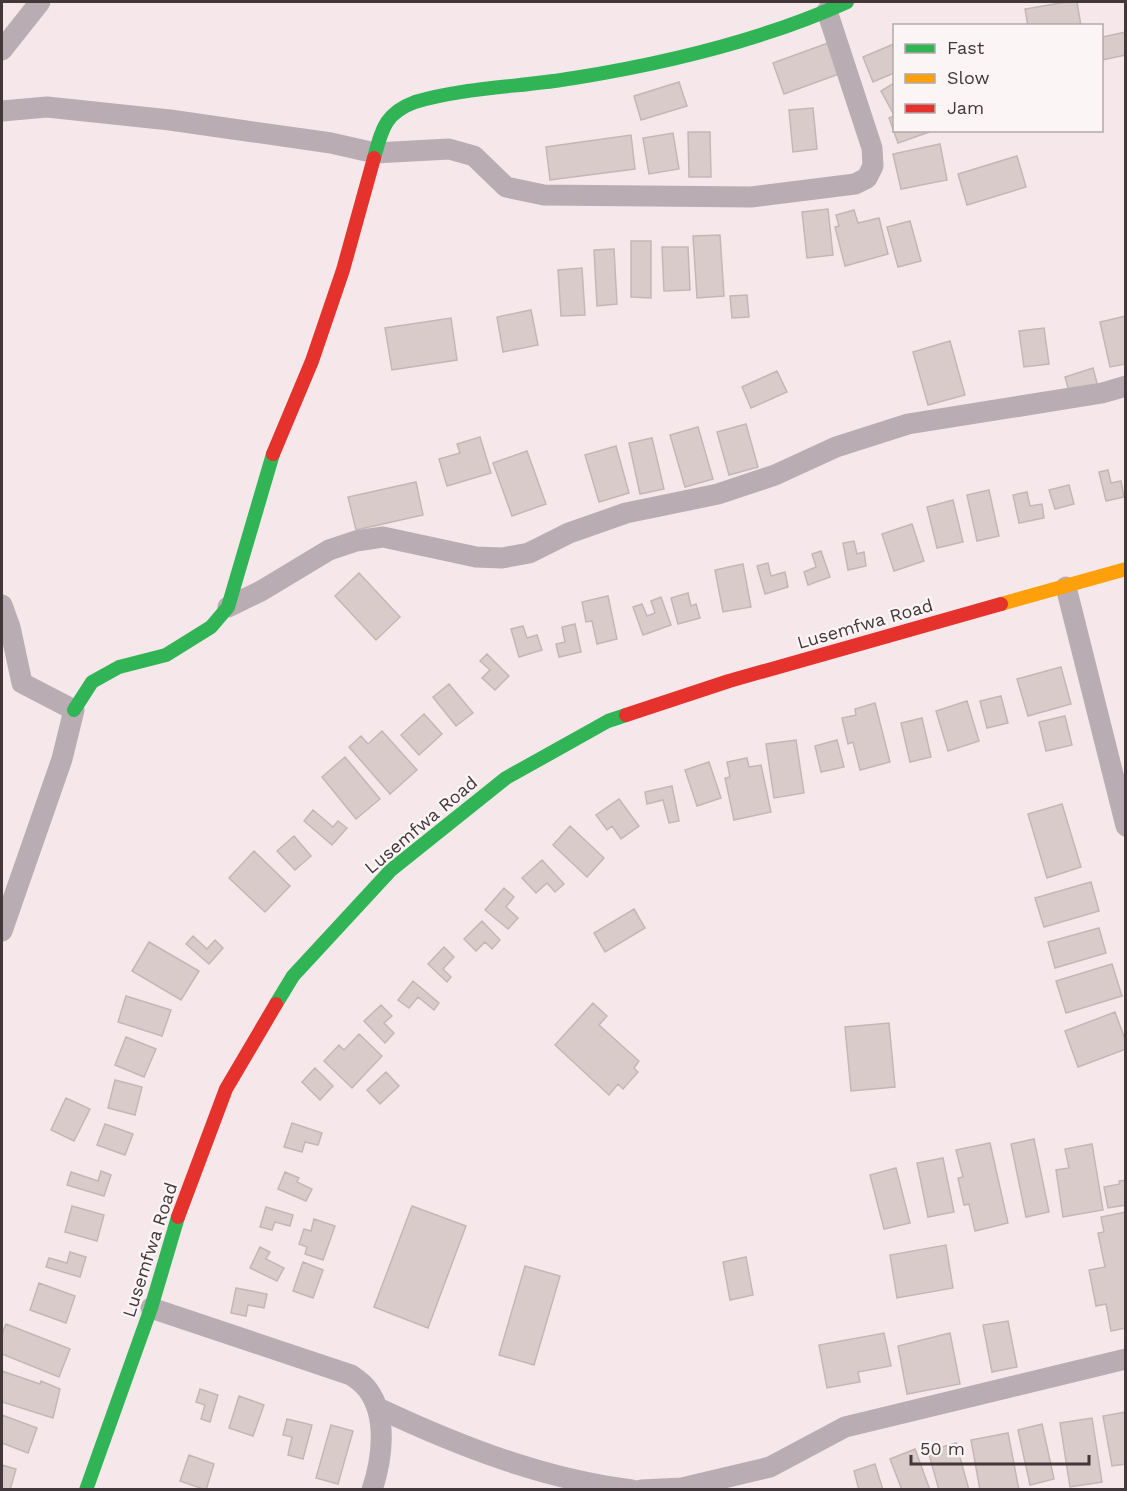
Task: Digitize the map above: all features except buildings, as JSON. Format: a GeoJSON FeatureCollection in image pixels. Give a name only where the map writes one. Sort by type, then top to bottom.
{"type":"FeatureCollection","features":[{"type":"Feature","properties":{"kind":"street"},"geometry":{"type":"LineString","coordinates":[[2,50],[40,2]]}},
{"type":"Feature","properties":{"kind":"street"},"geometry":{"type":"LineString","coordinates":[[228,607],[271,459],[312,361],[343,270],[383,125],[394,112],[406,103],[575,78],[699,53],[796,25],[847,2]]}},
{"type":"Feature","properties":{"kind":"street"},"geometry":{"type":"LineString","coordinates":[[2,111],[46,107],[170,120],[331,142],[375,153],[449,149],[474,156],[506,187],[544,195],[751,197],[855,184],[867,178],[873,166],[872,148],[828,11]]}},
{"type":"Feature","properties":{"kind":"street"},"geometry":{"type":"LineString","coordinates":[[2,932],[59,769],[74,710],[92,682],[119,667],[166,655],[211,627],[228,607],[261,591],[329,550],[356,540],[383,537],[476,557],[502,558],[529,553],[569,533],[626,513],[718,494],[775,475],[836,447],[908,424],[1090,395],[1125,386]]}},
{"type":"Feature","properties":{"kind":"street","name":"Lusemfwa Road"},"geometry":{"type":"LineString","coordinates":[[86,1490],[151,1308],[178,1216],[226,1089],[293,976],[391,870],[506,778],[608,721],[729,681],[1125,569]]}},
{"type":"Feature","properties":{"kind":"street"},"geometry":{"type":"LineString","coordinates":[[1066,586],[1125,826]]}},
{"type":"Feature","properties":{"kind":"street"},"geometry":{"type":"LineString","coordinates":[[2,606],[10,627],[12,683],[74,710]]}},
{"type":"Feature","properties":{"kind":"street"},"geometry":{"type":"LineString","coordinates":[[151,1308],[351,1375],[368,1389],[378,1408],[381,1436],[372,1490]]}},
{"type":"Feature","properties":{"kind":"street"},"geometry":{"type":"LineString","coordinates":[[641,1490],[682,1488],[770,1467],[845,1427],[1125,1359]]}},
{"type":"Feature","properties":{"kind":"street"},"geometry":{"type":"LineString","coordinates":[[378,1408],[448,1440],[538,1471],[596,1485],[632,1490]]}},
{"type":"Feature","properties":{"kind":"traffic: fast"},"geometry":{"type":"LineString","coordinates":[[374,158],[386,123],[397,111],[415,102],[454,93],[574,78],[679,58],[781,28],[847,2]]}},
{"type":"Feature","properties":{"kind":"traffic: fast"},"geometry":{"type":"LineString","coordinates":[[74,710],[92,682],[119,667],[166,655],[211,627],[228,607],[273,454]]}},
{"type":"Feature","properties":{"kind":"traffic: fast"},"geometry":{"type":"LineString","coordinates":[[276,1004],[293,976],[391,870],[506,778],[608,721],[626,715]]}},
{"type":"Feature","properties":{"kind":"traffic: fast"},"geometry":{"type":"LineString","coordinates":[[86,1490],[151,1308],[178,1217]]}},
{"type":"Feature","properties":{"kind":"traffic: slow"},"geometry":{"type":"LineString","coordinates":[[1001,604],[1126,569]]}},
{"type":"Feature","properties":{"kind":"traffic: jam"},"geometry":{"type":"LineString","coordinates":[[273,454],[312,361],[343,270],[374,158]]}},
{"type":"Feature","properties":{"kind":"traffic: jam"},"geometry":{"type":"LineString","coordinates":[[626,715],[729,681],[1001,604]]}},
{"type":"Feature","properties":{"kind":"traffic: jam"},"geometry":{"type":"LineString","coordinates":[[178,1217],[226,1089],[276,1004]]}}]}
